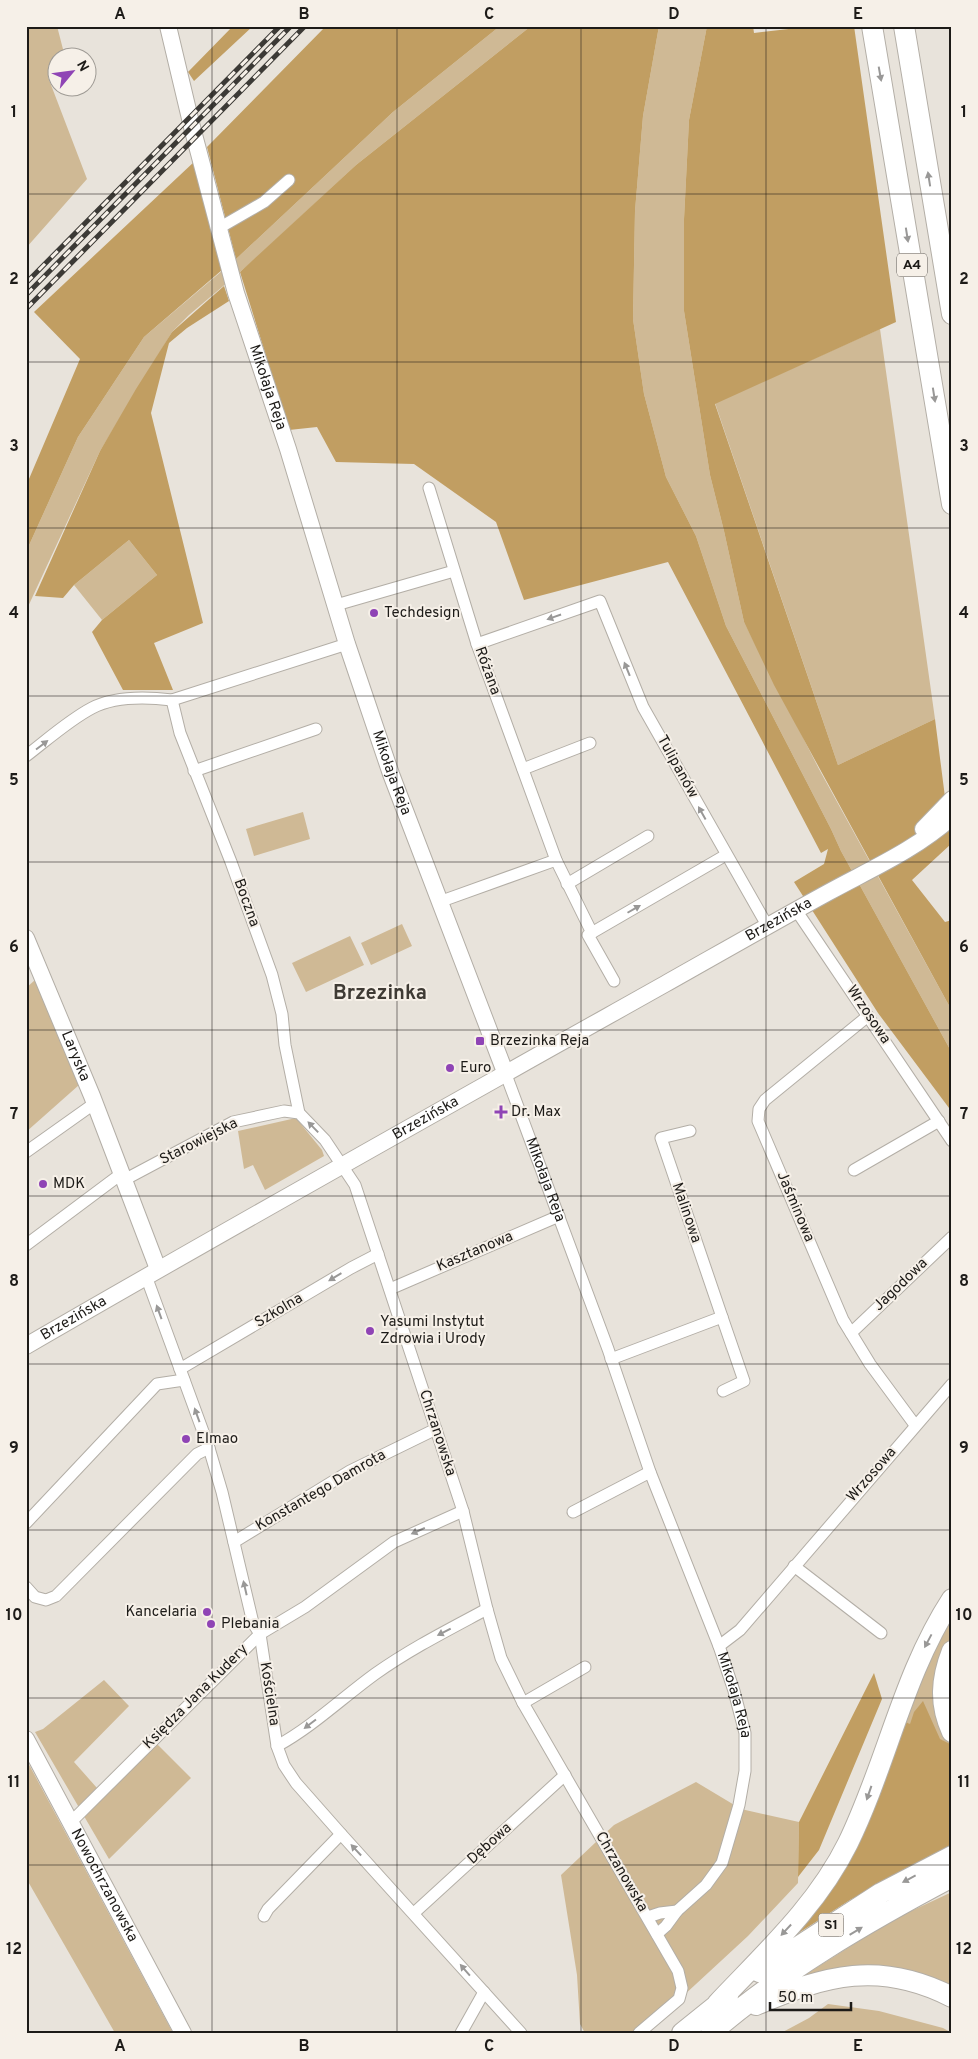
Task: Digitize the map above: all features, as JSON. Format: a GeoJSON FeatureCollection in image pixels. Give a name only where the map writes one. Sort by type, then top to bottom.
{"type":"FeatureCollection","features":[{"type":"Feature","properties":{"kind":"highway","name":"A4"},"geometry":{"type":"LineString","coordinates":[[872,26],[952,504]]}},
{"type":"Feature","properties":{"kind":"highway","name":"A4"},"geometry":{"type":"LineString","coordinates":[[904,26],[952,314]]}},
{"type":"Feature","properties":{"kind":"highway"},"geometry":{"type":"LineString","coordinates":[[723,2011],[832,1873],[858,1822],[921,1656],[952,1599]]}},
{"type":"Feature","properties":{"kind":"highway"},"geometry":{"type":"LineString","coordinates":[[952,1650],[944,1673],[942,1691],[944,1712],[952,1732]]}},
{"type":"Feature","properties":{"kind":"highway","name":"S1"},"geometry":{"type":"LineString","coordinates":[[711,2033],[723,2011],[763,1969],[881,1893],[952,1856]]}},
{"type":"Feature","properties":{"kind":"highway","name":"S1"},"geometry":{"type":"LineString","coordinates":[[682,2033],[723,2011],[891,1909],[952,1877]]}},
{"type":"Feature","properties":{"kind":"highway"},"geometry":{"type":"LineString","coordinates":[[723,2011],[818,1981],[848,1976],[890,1977],[916,1982],[952,1997]]}},
{"type":"Feature","properties":{"kind":"street","name":"Mikołaja Reja"},"geometry":{"type":"LineString","coordinates":[[168,26],[236,293],[288,449],[347,644],[391,774],[559,1216],[650,1472],[719,1646],[745,1733],[745,1771],[739,1806],[722,1863],[706,1885],[677,1911],[666,1926],[657,1934]]}},
{"type":"Feature","properties":{"kind":"street"},"geometry":{"type":"LineString","coordinates":[[221,234],[264,202],[289,180]]}},
{"type":"Feature","properties":{"kind":"street","name":"Różana"},"geometry":{"type":"LineString","coordinates":[[429,488],[477,644],[556,860],[614,981]]}},
{"type":"Feature","properties":{"kind":"street"},"geometry":{"type":"LineString","coordinates":[[336,605],[454,570]]}},
{"type":"Feature","properties":{"kind":"street","name":"Tulipanów"},"geometry":{"type":"LineString","coordinates":[[477,644],[600,601],[643,707],[768,926]]}},
{"type":"Feature","properties":{"kind":"street"},"geometry":{"type":"LineString","coordinates":[[26,756],[93,707],[116,701],[150,697],[172,700],[347,644]]}},
{"type":"Feature","properties":{"kind":"street","name":"Boczna"},"geometry":{"type":"LineString","coordinates":[[172,700],[180,733],[194,772],[231,862],[272,975],[282,1014],[285,1045],[299,1113]]}},
{"type":"Feature","properties":{"kind":"street"},"geometry":{"type":"LineString","coordinates":[[194,772],[316,730]]}},
{"type":"Feature","properties":{"kind":"street"},"geometry":{"type":"LineString","coordinates":[[523,770],[590,743]]}},
{"type":"Feature","properties":{"kind":"street","name":"Brzezińska"},"geometry":{"type":"LineString","coordinates":[[887,859],[916,836],[952,799]]}},
{"type":"Feature","properties":{"kind":"street","name":"Brzezińska"},"geometry":{"type":"LineString","coordinates":[[26,1346],[505,1072],[934,834],[952,817]]}},
{"type":"Feature","properties":{"kind":"street"},"geometry":{"type":"LineString","coordinates":[[567,884],[648,836]]}},
{"type":"Feature","properties":{"kind":"street"},"geometry":{"type":"LineString","coordinates":[[590,934],[726,855]]}},
{"type":"Feature","properties":{"kind":"street"},"geometry":{"type":"LineString","coordinates":[[439,902],[556,860]]}},
{"type":"Feature","properties":{"kind":"street","name":"Wrzosowa"},"geometry":{"type":"LineString","coordinates":[[796,910],[952,1141]]}},
{"type":"Feature","properties":{"kind":"street","name":"Laryska"},"geometry":{"type":"LineString","coordinates":[[26,938],[95,1103],[123,1177],[152,1273]]}},
{"type":"Feature","properties":{"kind":"street","name":"Jaśminowa"},"geometry":{"type":"LineString","coordinates":[[868,1016],[765,1100],[759,1109],[758,1121],[843,1320],[870,1364],[915,1425]]}},
{"type":"Feature","properties":{"kind":"street"},"geometry":{"type":"LineString","coordinates":[[26,1152],[80,1111],[95,1103]]}},
{"type":"Feature","properties":{"kind":"street","name":"Starowiejska"},"geometry":{"type":"LineString","coordinates":[[123,1177],[233,1122],[284,1111],[299,1113]]}},
{"type":"Feature","properties":{"kind":"street"},"geometry":{"type":"LineString","coordinates":[[299,1113],[325,1140],[343,1165]]}},
{"type":"Feature","properties":{"kind":"street"},"geometry":{"type":"LineString","coordinates":[[854,1170],[939,1121]]}},
{"type":"Feature","properties":{"kind":"street","name":"Malinowa"},"geometry":{"type":"LineString","coordinates":[[690,1131],[660,1138],[744,1381],[723,1391]]}},
{"type":"Feature","properties":{"kind":"street","name":"Chrzanowska"},"geometry":{"type":"LineString","coordinates":[[343,1165],[355,1185],[463,1511],[501,1658],[523,1703],[678,1971],[682,1988],[679,1999],[639,2033]]}},
{"type":"Feature","properties":{"kind":"street"},"geometry":{"type":"LineString","coordinates":[[28,1239],[123,1177]]}},
{"type":"Feature","properties":{"kind":"street","name":"Kasztanowa"},"geometry":{"type":"LineString","coordinates":[[390,1289],[559,1216]]}},
{"type":"Feature","properties":{"kind":"street","name":"Jagodowa"},"geometry":{"type":"LineString","coordinates":[[851,1334],[952,1237]]}},
{"type":"Feature","properties":{"kind":"street","name":"Szkolna"},"geometry":{"type":"LineString","coordinates":[[182,1374],[351,1268],[378,1254]]}},
{"type":"Feature","properties":{"kind":"street","name":"Kościelna"},"geometry":{"type":"LineString","coordinates":[[152,1273],[182,1374],[209,1448],[222,1492],[254,1623],[260,1634],[277,1746],[284,1765],[296,1782],[341,1834],[521,2033]]}},
{"type":"Feature","properties":{"kind":"street"},"geometry":{"type":"LineString","coordinates":[[611,1359],[722,1317]]}},
{"type":"Feature","properties":{"kind":"street"},"geometry":{"type":"LineString","coordinates":[[26,1523],[157,1384],[182,1374]]}},
{"type":"Feature","properties":{"kind":"street","name":"Wrzosowa"},"geometry":{"type":"LineString","coordinates":[[719,1646],[740,1630],[952,1384]]}},
{"type":"Feature","properties":{"kind":"street","name":"Konstantego Damrota"},"geometry":{"type":"LineString","coordinates":[[234,1542],[350,1471],[436,1429]]}},
{"type":"Feature","properties":{"kind":"street"},"geometry":{"type":"LineString","coordinates":[[26,1587],[35,1597],[46,1600],[56,1596],[197,1454],[209,1448]]}},
{"type":"Feature","properties":{"kind":"street"},"geometry":{"type":"LineString","coordinates":[[573,1512],[650,1472]]}},
{"type":"Feature","properties":{"kind":"street","name":"Księdza Jana Kudery"},"geometry":{"type":"LineString","coordinates":[[71,1822],[260,1634],[305,1607],[394,1542],[463,1511]]}},
{"type":"Feature","properties":{"kind":"street"},"geometry":{"type":"LineString","coordinates":[[794,1566],[881,1633]]}},
{"type":"Feature","properties":{"kind":"street"},"geometry":{"type":"LineString","coordinates":[[277,1746],[292,1738],[374,1675],[417,1646],[487,1609]]}},
{"type":"Feature","properties":{"kind":"street"},"geometry":{"type":"LineString","coordinates":[[523,1703],[586,1667]]}},
{"type":"Feature","properties":{"kind":"street","name":"Nowochrzanowska"},"geometry":{"type":"LineString","coordinates":[[26,1739],[183,2033]]}},
{"type":"Feature","properties":{"kind":"street","name":"Dębowa"},"geometry":{"type":"LineString","coordinates":[[414,1913],[565,1775]]}},
{"type":"Feature","properties":{"kind":"street"},"geometry":{"type":"LineString","coordinates":[[264,1916],[268,1909],[341,1834]]}},
{"type":"Feature","properties":{"kind":"street"},"geometry":{"type":"LineString","coordinates":[[648,1917],[677,1911]]}},
{"type":"Feature","properties":{"kind":"street"},"geometry":{"type":"LineString","coordinates":[[460,2033],[484,1992]]}},
{"type":"Feature","properties":{"kind":"shaded area"},"geometry":{"type":"Polygon","coordinates":[[[26,26],[57,26],[63,48],[48,48],[48,98],[56,98],[87,179],[26,248],[26,26]]]}},
{"type":"Feature","properties":{"kind":"shaded area"},"geometry":{"type":"Polygon","coordinates":[[[233,26],[253,26],[194,81],[188,72],[233,26]]]}},
{"type":"Feature","properties":{"kind":"shaded area"},"geometry":{"type":"Polygon","coordinates":[[[326,26],[500,26],[393,112],[236,259],[207,147],[326,26]]]}},
{"type":"Feature","properties":{"kind":"shaded area"},"geometry":{"type":"Polygon","coordinates":[[[500,26],[531,26],[356,165],[254,260],[189,315],[172,332],[100,451],[26,611],[26,552],[78,437],[144,337],[236,259],[393,112],[500,26]]]}},
{"type":"Feature","properties":{"kind":"shaded area"},"geometry":{"type":"Polygon","coordinates":[[[531,26],[659,26],[643,116],[635,211],[633,319],[644,394],[666,477],[696,536],[726,626],[841,851],[952,1053],[952,1112],[878,1013],[794,882],[824,864],[828,849],[821,853],[668,562],[524,600],[496,522],[414,464],[336,462],[317,427],[289,430],[240,272],[356,165],[531,26]]]}},
{"type":"Feature","properties":{"kind":"shaded area"},"geometry":{"type":"Polygon","coordinates":[[[659,26],[707,26],[689,120],[684,219],[684,311],[710,475],[744,622],[819,769],[952,1011],[952,1053],[841,851],[726,626],[696,536],[666,477],[644,394],[633,319],[635,211],[643,116],[659,26]]]}},
{"type":"Feature","properties":{"kind":"shaded area"},"geometry":{"type":"Polygon","coordinates":[[[707,26],[753,26],[754,33],[815,26],[854,26],[896,322],[715,404],[838,765],[935,719],[951,844],[912,880],[945,922],[952,920],[952,1011],[774,685],[744,622],[710,475],[684,311],[684,219],[689,120],[707,26]]]}},
{"type":"Feature","properties":{"kind":"shaded area"},"geometry":{"type":"Polygon","coordinates":[[[195,161],[222,270],[144,337],[78,437],[26,552],[26,486],[80,359],[34,312],[195,161]]]}},
{"type":"Feature","properties":{"kind":"shaded area"},"geometry":{"type":"Polygon","coordinates":[[[224,286],[229,301],[187,328],[169,343],[151,413],[203,623],[154,643],[173,690],[123,690],[92,632],[102,620],[157,575],[129,540],[74,585],[63,598],[35,596],[100,451],[136,389],[172,332],[224,286]]]}},
{"type":"Feature","properties":{"kind":"shaded area"},"geometry":{"type":"Polygon","coordinates":[[[880,329],[935,719],[838,765],[715,403],[880,329]]]}},
{"type":"Feature","properties":{"kind":"shaded area"},"geometry":{"type":"Polygon","coordinates":[[[129,540],[157,575],[102,620],[74,585],[129,540]]]}},
{"type":"Feature","properties":{"kind":"shaded area"},"geometry":{"type":"Polygon","coordinates":[[[303,812],[310,839],[254,856],[246,829],[303,812]]]}},
{"type":"Feature","properties":{"kind":"shaded area"},"geometry":{"type":"Polygon","coordinates":[[[402,924],[412,946],[371,965],[361,943],[402,924]]]}},
{"type":"Feature","properties":{"kind":"shaded area"},"geometry":{"type":"Polygon","coordinates":[[[350,936],[364,965],[306,992],[292,963],[350,936]]]}},
{"type":"Feature","properties":{"kind":"shaded area"},"geometry":{"type":"Polygon","coordinates":[[[35,980],[79,1085],[26,1132],[26,988],[35,980]]]}},
{"type":"Feature","properties":{"kind":"shaded area"},"geometry":{"type":"Polygon","coordinates":[[[296,1118],[322,1150],[324,1156],[265,1190],[253,1165],[244,1169],[238,1131],[296,1118]]]}},
{"type":"Feature","properties":{"kind":"shaded area"},"geometry":{"type":"Polygon","coordinates":[[[952,1611],[952,1638],[948,1645],[942,1724],[951,1745],[901,1720],[952,1611]]]}},
{"type":"Feature","properties":{"kind":"shaded area"},"geometry":{"type":"Polygon","coordinates":[[[874,1673],[882,1699],[819,1850],[798,1877],[799,1822],[874,1673]]]}},
{"type":"Feature","properties":{"kind":"shaded area"},"geometry":{"type":"Polygon","coordinates":[[[104,1680],[129,1706],[74,1762],[97,1788],[149,1736],[191,1778],[109,1859],[35,1732],[43,1729],[104,1680]]]}},
{"type":"Feature","properties":{"kind":"shaded area"},"geometry":{"type":"Polygon","coordinates":[[[923,1701],[940,1739],[952,1745],[952,1846],[850,1900],[794,1936],[845,1870],[856,1845],[901,1720],[910,1724],[914,1712],[923,1701]]]}},
{"type":"Feature","properties":{"kind":"shaded area"},"geometry":{"type":"Polygon","coordinates":[[[26,1759],[173,2033],[115,2033],[26,1878],[26,1759]]]}},
{"type":"Feature","properties":{"kind":"shaded area"},"geometry":{"type":"Polygon","coordinates":[[[696,1782],[741,1809],[799,1822],[798,1883],[748,1936],[643,2033],[585,2033],[580,2024],[577,1975],[561,1875],[614,1825],[696,1782]]]}},
{"type":"Feature","properties":{"kind":"shaded area"},"geometry":{"type":"Polygon","coordinates":[[[952,1892],[952,1992],[919,1977],[787,1986],[894,1919],[952,1892]]]}},
{"type":"Feature","properties":{"kind":"shaded area"},"geometry":{"type":"Polygon","coordinates":[[[828,2004],[879,2011],[943,2028],[952,2033],[781,2033],[809,2018],[828,2004]]]}},
{"type":"Feature","properties":{"kind":"railway"},"geometry":{"type":"LineString","coordinates":[[26,283],[280,26]]}},
{"type":"Feature","properties":{"kind":"railway"},"geometry":{"type":"LineString","coordinates":[[26,295],[291,26]]}},
{"type":"Feature","properties":{"kind":"railway"},"geometry":{"type":"LineString","coordinates":[[26,309],[305,26]]}},
{"type":"Feature","properties":{"kind":"place","name":"Techdesign"},"geometry":{"type":"Point","coordinates":[374,613]}},
{"type":"Feature","properties":{"kind":"place","name":"Brzezinka Reja"},"geometry":{"type":"Point","coordinates":[480,1041]}},
{"type":"Feature","properties":{"kind":"place","name":"Euro"},"geometry":{"type":"Point","coordinates":[450,1068]}},
{"type":"Feature","properties":{"kind":"place","name":"Dr. Max"},"geometry":{"type":"Point","coordinates":[501,1112]}},
{"type":"Feature","properties":{"kind":"place","name":"MDK"},"geometry":{"type":"Point","coordinates":[43,1184]}},
{"type":"Feature","properties":{"kind":"place","name":"Yasumi Instytut Zdrowia i Urody"},"geometry":{"type":"Point","coordinates":[370,1331]}},
{"type":"Feature","properties":{"kind":"place","name":"Elmao"},"geometry":{"type":"Point","coordinates":[186,1439]}},
{"type":"Feature","properties":{"kind":"place","name":"Kancelaria"},"geometry":{"type":"Point","coordinates":[207,1612]}},
{"type":"Feature","properties":{"kind":"place","name":"Plebania"},"geometry":{"type":"Point","coordinates":[211,1624]}},
{"type":"Feature","properties":{"kind":"district","name":"Brzezinka"},"geometry":{"type":"Point","coordinates":[380,994]}}]}
